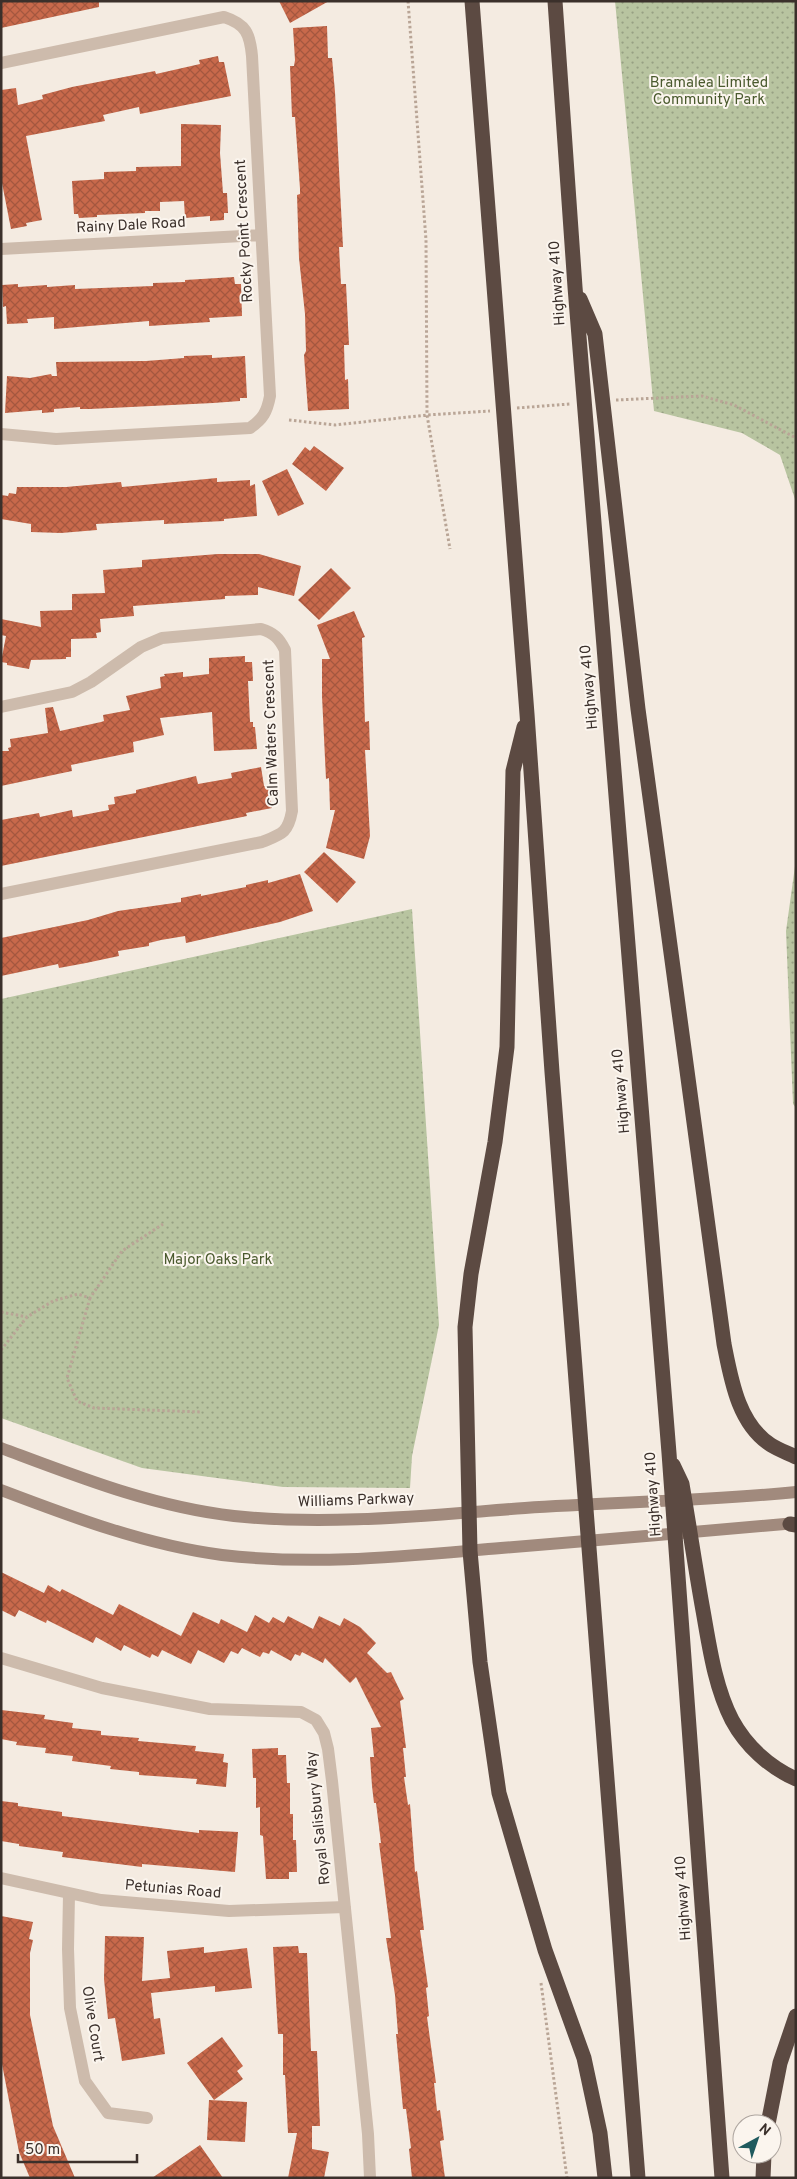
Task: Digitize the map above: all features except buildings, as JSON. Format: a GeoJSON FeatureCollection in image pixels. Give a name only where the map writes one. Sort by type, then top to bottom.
{"type":"FeatureCollection","features":[{"type":"Feature","properties":{"kind":"highway"},"geometry":{"type":"LineString","coordinates":[[472,1],[527,714],[552,1082],[638,2178]]}},
{"type":"Feature","properties":{"kind":"highway","name":"Highway 410"},"geometry":{"type":"LineString","coordinates":[[555,1],[575,287],[669,1453],[722,2178]]}},
{"type":"Feature","properties":{"kind":"highway"},"geometry":{"type":"LineString","coordinates":[[575,287],[595,334],[638,708],[653,807],[724,1344],[742,1410],[755,1430],[770,1444],[796,1457]]}},
{"type":"Feature","properties":{"kind":"highway"},"geometry":{"type":"LineString","coordinates":[[527,714],[513,771],[507,1047],[495,1142],[471,1274],[465,1327],[470,1551],[480,1662],[499,1793],[540,1933],[584,2058],[600,2132],[605,2178]]}},
{"type":"Feature","properties":{"kind":"highway"},"geometry":{"type":"LineString","coordinates":[[669,1453],[682,1484],[706,1631],[723,1698],[733,1720],[748,1743],[776,1768],[796,1778]]}},
{"type":"Feature","properties":{"kind":"highway"},"geometry":{"type":"LineString","coordinates":[[770,2114],[780,2063],[796,2016]]}},
{"type":"Feature","properties":{"kind":"highway"},"geometry":{"type":"LineString","coordinates":[[763,2178],[764,2164]]}},
{"type":"Feature","properties":{"kind":"main road","name":"Williams Parkway"},"geometry":{"type":"LineString","coordinates":[[1,1448],[90,1482],[169,1504],[233,1516],[309,1520],[722,1499],[796,1492]]}},
{"type":"Feature","properties":{"kind":"main road"},"geometry":{"type":"LineString","coordinates":[[1,1490],[71,1516],[161,1543],[221,1554],[304,1562],[380,1559],[794,1524]]}},
{"type":"Feature","properties":{"kind":"street","name":"Rocky Point Crescent"},"geometry":{"type":"LineString","coordinates":[[1,63],[224,17],[236,21],[247,31],[251,42],[270,396],[268,411],[262,420],[250,428],[56,438],[1,434]]}},
{"type":"Feature","properties":{"kind":"street","name":"Rainy Dale Road"},"geometry":{"type":"LineString","coordinates":[[1,249],[262,235]]}},
{"type":"Feature","properties":{"kind":"street","name":"Calm Waters Crescent"},"geometry":{"type":"LineString","coordinates":[[1,707],[72,692],[91,682],[142,647],[162,638],[261,629],[276,635],[285,650],[292,812],[289,826],[280,835],[262,842],[1,894]]}},
{"type":"Feature","properties":{"kind":"street","name":"Royal Salisbury Way"},"geometry":{"type":"LineString","coordinates":[[1,1658],[102,1688],[210,1709],[301,1712],[316,1720],[324,1733],[328,1749],[368,2134],[370,2178]]}},
{"type":"Feature","properties":{"kind":"street","name":"Petunias Road"},"geometry":{"type":"LineString","coordinates":[[1,1878],[101,1900],[229,1911],[345,1908]]}},
{"type":"Feature","properties":{"kind":"street","name":"Olive Court"},"geometry":{"type":"LineString","coordinates":[[69,1894],[70,2008],[85,2081],[108,2112],[147,2118]]}},
{"type":"Feature","properties":{"kind":"path"},"geometry":{"type":"LineString","coordinates":[[408,1],[426,240],[427,415],[450,549]]}},
{"type":"Feature","properties":{"kind":"path"},"geometry":{"type":"LineString","coordinates":[[612,400],[702,396],[734,405],[796,438]]}},
{"type":"Feature","properties":{"kind":"path"},"geometry":{"type":"LineString","coordinates":[[514,408],[573,404]]}},
{"type":"Feature","properties":{"kind":"path"},"geometry":{"type":"LineString","coordinates":[[289,420],[335,425],[495,410]]}},
{"type":"Feature","properties":{"kind":"path"},"geometry":{"type":"LineString","coordinates":[[163,1224],[122,1251],[90,1298],[66,1378],[77,1401],[94,1408],[202,1412]]}},
{"type":"Feature","properties":{"kind":"path"},"geometry":{"type":"LineString","coordinates":[[1,1350],[27,1318],[53,1301],[78,1294],[90,1298]]}},
{"type":"Feature","properties":{"kind":"path"},"geometry":{"type":"LineString","coordinates":[[1,1312],[27,1318]]}},
{"type":"Feature","properties":{"kind":"path"},"geometry":{"type":"LineString","coordinates":[[541,1978],[540,1988],[567,2178]]}},
{"type":"Feature","properties":{"kind":"green space","name":"Bramalea Limited Community Park"},"geometry":{"type":"Polygon","coordinates":[[[615,1],[796,1],[796,502],[780,455],[742,433],[654,411],[615,1]]]}},
{"type":"Feature","properties":{"kind":"green space"},"geometry":{"type":"Polygon","coordinates":[[[796,859],[796,1108],[793,1104],[786,931],[796,859]]]}},
{"type":"Feature","properties":{"kind":"green space","name":"Major Oaks Park"},"geometry":{"type":"Polygon","coordinates":[[[412,909],[439,1325],[412,1456],[410,1488],[283,1487],[142,1468],[1,1418],[1,999],[412,909]]]}}]}
